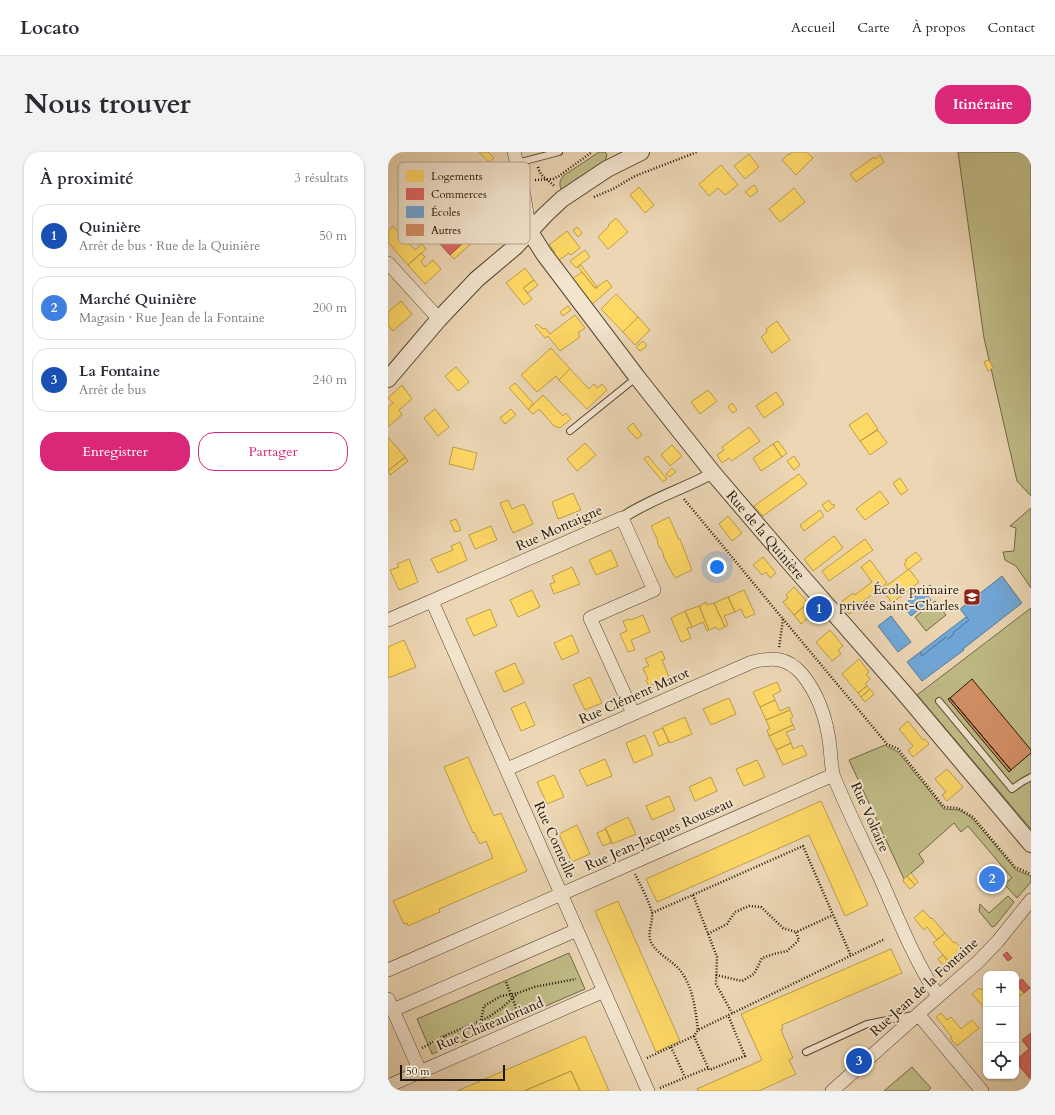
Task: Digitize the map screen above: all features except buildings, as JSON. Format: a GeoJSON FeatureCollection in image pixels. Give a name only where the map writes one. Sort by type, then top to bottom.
{"type":"FeatureCollection","features":[{"type":"Feature","properties":{"kind":"street"},"geometry":{"type":"LineString","coordinates":[[530,232],[562,199],[608,169],[641,152]]}},
{"type":"Feature","properties":{"kind":"street","name":"Rue de la Quinière"},"geometry":{"type":"LineString","coordinates":[[530,232],[544,254],[637,377],[713,473],[904,693],[1031,844]]}},
{"type":"Feature","properties":{"kind":"street"},"geometry":{"type":"LineString","coordinates":[[388,380],[439,319],[477,279],[518,244]]}},
{"type":"Feature","properties":{"kind":"street"},"geometry":{"type":"LineString","coordinates":[[388,263],[439,319]]}},
{"type":"Feature","properties":{"kind":"street"},"geometry":{"type":"LineString","coordinates":[[622,518],[635,510],[713,473]]}},
{"type":"Feature","properties":{"kind":"street","name":"Rue Montaigne"},"geometry":{"type":"LineString","coordinates":[[388,620],[622,518],[654,590],[590,618],[633,713]]}},
{"type":"Feature","properties":{"kind":"street","name":"Rue Corneille"},"geometry":{"type":"LineString","coordinates":[[432,601],[604,991],[652,1090]]}},
{"type":"Feature","properties":{"kind":"street","name":"Rue Clément Marot"},"geometry":{"type":"LineString","coordinates":[[507,769],[752,662],[765,658],[776,658]]}},
{"type":"Feature","properties":{"kind":"street","name":"Rue Voltaire"},"geometry":{"type":"LineString","coordinates":[[776,658],[786,662],[798,670],[808,682],[818,699],[827,723],[833,775],[918,964],[938,996]]}},
{"type":"Feature","properties":{"kind":"street","name":"Rue Jean-Jacques Rousseau"},"geometry":{"type":"LineString","coordinates":[[388,970],[833,775]]}},
{"type":"Feature","properties":{"kind":"street","name":"Rue Jean de la Fontaine"},"geometry":{"type":"LineString","coordinates":[[832,1091],[978,962],[998,941],[1031,900]]}},
{"type":"Feature","properties":{"kind":"street"},"geometry":{"type":"LineString","coordinates":[[420,1071],[390,1004],[577,930]]}},
{"type":"Feature","properties":{"kind":"street","name":"Rue Châteaubriand"},"geometry":{"type":"LineString","coordinates":[[388,1086],[604,991]]}},
{"type":"Feature","properties":{"kind":"street"},"geometry":{"type":"LineString","coordinates":[[918,1014],[982,1091]]}},
{"type":"Feature","properties":{"kind":"lane"},"geometry":{"type":"LineString","coordinates":[[516,158],[558,152]]}},
{"type":"Feature","properties":{"kind":"lane"},"geometry":{"type":"LineString","coordinates":[[570,431],[637,377]]}},
{"type":"Feature","properties":{"kind":"lane"},"geometry":{"type":"LineString","coordinates":[[939,701],[1012,789],[1031,778]]}},
{"type":"Feature","properties":{"kind":"lane"},"geometry":{"type":"LineString","coordinates":[[806,1052],[867,1024],[918,1014]]}},
{"type":"Feature","properties":{"kind":"path"},"geometry":{"type":"LineString","coordinates":[[533,180],[547,180],[559,176],[592,152]]}},
{"type":"Feature","properties":{"kind":"path"},"geometry":{"type":"LineString","coordinates":[[587,199],[613,189],[635,176],[698,152]]}},
{"type":"Feature","properties":{"kind":"path"},"geometry":{"type":"LineString","coordinates":[[537,163],[539,171],[552,183],[559,193]]}},
{"type":"Feature","properties":{"kind":"path"},"geometry":{"type":"LineString","coordinates":[[677,491],[887,744],[898,749],[944,807],[958,808],[973,817],[1015,867],[1031,874]]}},
{"type":"Feature","properties":{"kind":"path"},"geometry":{"type":"LineString","coordinates":[[776,658],[781,642],[783,619]]}},
{"type":"Feature","properties":{"kind":"path"},"geometry":{"type":"LineString","coordinates":[[652,913],[803,846],[851,956]]}},
{"type":"Feature","properties":{"kind":"path"},"geometry":{"type":"LineString","coordinates":[[634,872],[652,913],[649,934],[652,944],[661,954],[678,967],[689,984],[695,1008],[698,1030]]}},
{"type":"Feature","properties":{"kind":"path"},"geometry":{"type":"LineString","coordinates":[[693,895],[717,957],[716,984],[732,1013]]}},
{"type":"Feature","properties":{"kind":"path"},"geometry":{"type":"LineString","coordinates":[[708,934],[727,924],[735,912],[749,906],[761,907],[783,928],[796,932],[833,915]]}},
{"type":"Feature","properties":{"kind":"path"},"geometry":{"type":"LineString","coordinates":[[716,975],[742,981],[754,974],[762,958],[787,951],[791,948],[799,940],[796,932]]}},
{"type":"Feature","properties":{"kind":"path"},"geometry":{"type":"LineString","coordinates":[[644,1060],[694,1036],[698,1030],[885,939]]}},
{"type":"Feature","properties":{"kind":"path"},"geometry":{"type":"LineString","coordinates":[[481,1021],[484,1006],[501,996],[518,993],[534,987],[576,980]]}},
{"type":"Feature","properties":{"kind":"path"},"geometry":{"type":"LineString","coordinates":[[506,982],[520,1017]]}},
{"type":"Feature","properties":{"kind":"path"},"geometry":{"type":"LineString","coordinates":[[422,1048],[444,1036],[481,1021],[503,1007],[518,993]]}},
{"type":"Feature","properties":{"kind":"path"},"geometry":{"type":"LineString","coordinates":[[652,1090],[708,1068],[709,1070],[745,1056],[728,1015]]}},
{"type":"Feature","properties":{"kind":"path"},"geometry":{"type":"LineString","coordinates":[[444,1036],[448,1048]]}},
{"type":"Feature","properties":{"kind":"path"},"geometry":{"type":"LineString","coordinates":[[694,1036],[708,1068]]}},
{"type":"Feature","properties":{"kind":"path"},"geometry":{"type":"LineString","coordinates":[[671,1047],[685,1078]]}},
{"type":"Feature","properties":{"kind":"shaded area"},"geometry":{"type":"Polygon","coordinates":[[[599,152],[605,152],[607,154],[605,162],[562,191],[560,184],[563,176],[599,152]]]}},
{"type":"Feature","properties":{"kind":"shaded area"},"geometry":{"type":"Polygon","coordinates":[[[958,152],[1031,152],[1031,496],[1017,481],[984,338],[958,152]]]}},
{"type":"Feature","properties":{"kind":"shaded area"},"geometry":{"type":"Polygon","coordinates":[[[1031,508],[1031,588],[1016,566],[1005,560],[1003,552],[1014,551],[1016,528],[1010,526],[1031,508]]]}},
{"type":"Feature","properties":{"kind":"shaded area"},"geometry":{"type":"Polygon","coordinates":[[[935,601],[946,615],[926,631],[915,617],[935,601]]]}},
{"type":"Feature","properties":{"kind":"shaded area"},"geometry":{"type":"Polygon","coordinates":[[[1031,608],[1031,829],[917,695],[1031,608]]]}},
{"type":"Feature","properties":{"kind":"shaded area"},"geometry":{"type":"Polygon","coordinates":[[[885,745],[898,752],[944,809],[959,810],[972,818],[1016,870],[1031,876],[1031,882],[1017,898],[1004,884],[1012,878],[968,826],[961,832],[954,823],[919,854],[924,862],[904,879],[849,760],[885,745]]]}},
{"type":"Feature","properties":{"kind":"shaded area"},"geometry":{"type":"Polygon","coordinates":[[[1008,896],[1014,902],[995,926],[992,927],[979,911],[980,904],[989,913],[1008,896]]]}},
{"type":"Feature","properties":{"kind":"shaded area"},"geometry":{"type":"Polygon","coordinates":[[[569,953],[585,989],[432,1054],[417,1019],[569,953]]]}},
{"type":"Feature","properties":{"kind":"shaded area"},"geometry":{"type":"Polygon","coordinates":[[[912,1067],[931,1088],[928,1091],[884,1091],[912,1067]]]}},
{"type":"Feature","properties":{"kind":"place","name":"École primaire privée Saint-Charles"},"geometry":{"type":"Point","coordinates":[972,597]}},
{"type":"Feature","properties":{"kind":"place","name":"Quinière"},"geometry":{"type":"Point","coordinates":[819,609]}},
{"type":"Feature","properties":{"kind":"place","name":"Marché Quinière"},"geometry":{"type":"Point","coordinates":[992,879]}},
{"type":"Feature","properties":{"kind":"place","name":"La Fontaine"},"geometry":{"type":"Point","coordinates":[859,1061]}}]}
